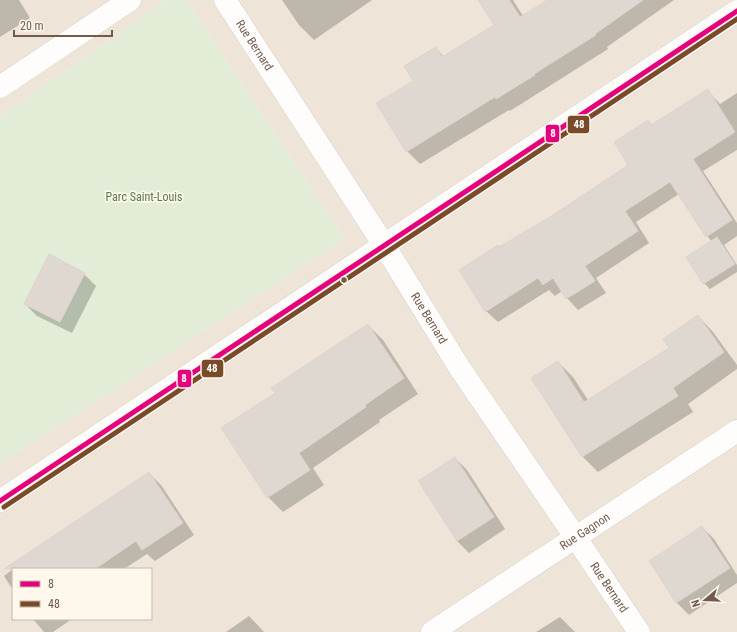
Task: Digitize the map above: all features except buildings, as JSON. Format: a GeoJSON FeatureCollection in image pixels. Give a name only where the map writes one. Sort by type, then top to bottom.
{"type":"FeatureCollection","features":[{"type":"Feature","properties":{"kind":"street"},"geometry":{"type":"LineString","coordinates":[[0,88],[130,0]]}},
{"type":"Feature","properties":{"kind":"street","name":"Rue Bernard"},"geometry":{"type":"LineString","coordinates":[[225,0],[384,245],[459,367],[639,632]]}},
{"type":"Feature","properties":{"kind":"street"},"geometry":{"type":"LineString","coordinates":[[0,501],[737,11]]}},
{"type":"Feature","properties":{"kind":"street","name":"Rue Gagnon"},"geometry":{"type":"LineString","coordinates":[[432,632],[737,431]]}},
{"type":"Feature","properties":{"kind":"shaded area"},"geometry":{"type":"Polygon","coordinates":[[[0,0],[166,0],[0,117],[0,0]]]}},
{"type":"Feature","properties":{"kind":"shaded area"},"geometry":{"type":"Polygon","coordinates":[[[186,0],[737,0],[737,632],[0,632],[0,464],[345,239],[186,0]]]}},
{"type":"Feature","properties":{"kind":"green space","name":"Parc Saint-Louis"},"geometry":{"type":"Polygon","coordinates":[[[166,0],[186,0],[345,239],[0,464],[0,117],[166,0]]]}},
{"type":"Feature","properties":{"kind":"transit line","name":"8"},"geometry":{"type":"LineString","coordinates":[[0,501],[737,11]]}},
{"type":"Feature","properties":{"kind":"transit line","name":"48"},"geometry":{"type":"LineString","coordinates":[[4,507],[737,19]]}}]}
